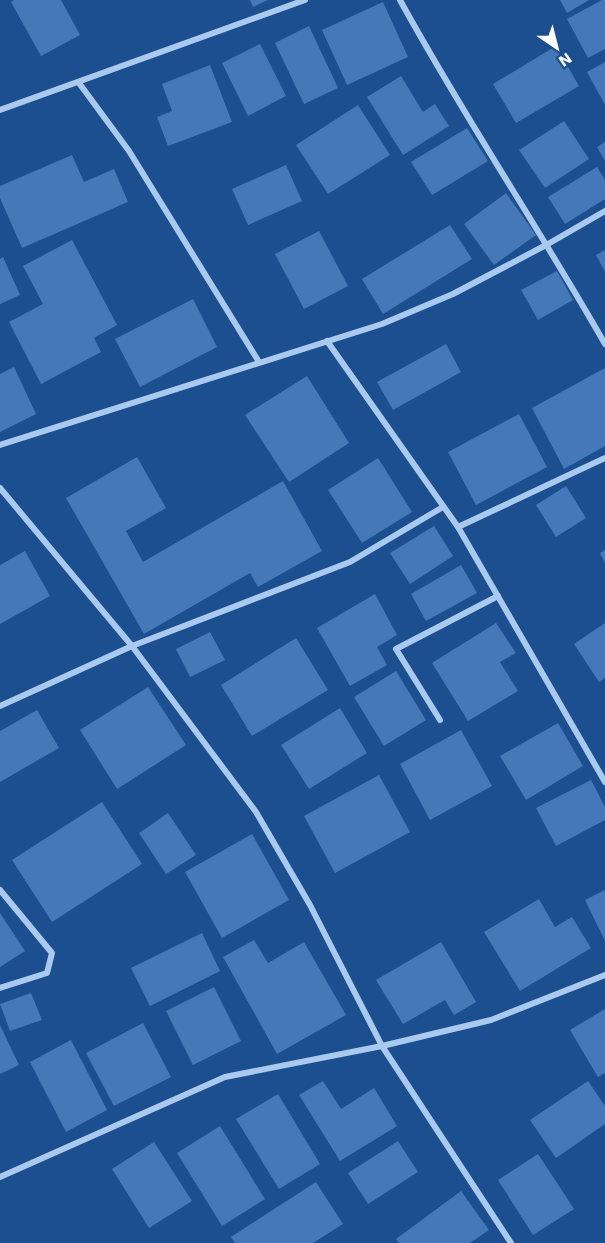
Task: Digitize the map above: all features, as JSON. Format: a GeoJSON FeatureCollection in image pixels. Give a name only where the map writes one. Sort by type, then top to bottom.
{"type":"FeatureCollection","features":[{"type":"Feature","properties":{"kind":"street"},"geometry":{"type":"LineString","coordinates":[[0,110],[305,0]]}},
{"type":"Feature","properties":{"kind":"street"},"geometry":{"type":"LineString","coordinates":[[400,0],[425,45],[549,244],[605,344]]}},
{"type":"Feature","properties":{"kind":"street"},"geometry":{"type":"LineString","coordinates":[[79,83],[129,151],[259,362]]}},
{"type":"Feature","properties":{"kind":"street"},"geometry":{"type":"LineString","coordinates":[[0,445],[382,324],[453,294],[549,244],[605,211]]}},
{"type":"Feature","properties":{"kind":"street"},"geometry":{"type":"LineString","coordinates":[[327,341],[458,527],[605,782]]}},
{"type":"Feature","properties":{"kind":"street"},"geometry":{"type":"LineString","coordinates":[[458,527],[605,458]]}},
{"type":"Feature","properties":{"kind":"street"},"geometry":{"type":"LineString","coordinates":[[0,488],[132,646],[256,812],[310,905],[382,1046],[511,1243]]}},
{"type":"Feature","properties":{"kind":"street"},"geometry":{"type":"LineString","coordinates":[[0,706],[132,646],[350,562],[443,507]]}},
{"type":"Feature","properties":{"kind":"street"},"geometry":{"type":"LineString","coordinates":[[440,720],[396,649],[498,596]]}},
{"type":"Feature","properties":{"kind":"street"},"geometry":{"type":"LineString","coordinates":[[0,890],[52,953],[47,973],[0,988]]}},
{"type":"Feature","properties":{"kind":"street"},"geometry":{"type":"LineString","coordinates":[[0,1177],[225,1077],[382,1046],[491,1020],[605,975]]}},
{"type":"Feature","properties":{"kind":"building"},"geometry":{"type":"Polygon","coordinates":[[[14,0],[61,0],[80,35],[41,56],[11,2],[14,0]]]}},
{"type":"Feature","properties":{"kind":"building"},"geometry":{"type":"Polygon","coordinates":[[[250,0],[268,0],[253,7],[250,0]]]}},
{"type":"Feature","properties":{"kind":"building"},"geometry":{"type":"Polygon","coordinates":[[[560,0],[589,0],[567,13],[560,0]]]}},
{"type":"Feature","properties":{"kind":"building"},"geometry":{"type":"Polygon","coordinates":[[[605,0],[605,49],[588,58],[567,19],[605,0]]]}},
{"type":"Feature","properties":{"kind":"building"},"geometry":{"type":"Polygon","coordinates":[[[383,2],[408,57],[347,85],[322,30],[383,2]]]}},
{"type":"Feature","properties":{"kind":"building"},"geometry":{"type":"Polygon","coordinates":[[[309,26],[338,88],[304,104],[275,43],[309,26]]]}},
{"type":"Feature","properties":{"kind":"building"},"geometry":{"type":"Polygon","coordinates":[[[260,44],[286,96],[248,116],[222,63],[260,44]]]}},
{"type":"Feature","properties":{"kind":"building"},"geometry":{"type":"Polygon","coordinates":[[[556,46],[579,86],[516,123],[493,84],[556,46]]]}},
{"type":"Feature","properties":{"kind":"building"},"geometry":{"type":"Polygon","coordinates":[[[605,62],[605,105],[587,72],[605,62]]]}},
{"type":"Feature","properties":{"kind":"building"},"geometry":{"type":"Polygon","coordinates":[[[210,65],[232,122],[168,146],[157,117],[172,111],[162,84],[210,65]]]}},
{"type":"Feature","properties":{"kind":"building"},"geometry":{"type":"Polygon","coordinates":[[[401,76],[423,112],[435,104],[449,126],[403,155],[367,97],[401,76]]]}},
{"type":"Feature","properties":{"kind":"building"},"geometry":{"type":"Polygon","coordinates":[[[358,105],[390,155],[328,194],[296,145],[358,105]]]}},
{"type":"Feature","properties":{"kind":"building"},"geometry":{"type":"Polygon","coordinates":[[[564,121],[589,159],[545,188],[519,150],[564,121]]]}},
{"type":"Feature","properties":{"kind":"building"},"geometry":{"type":"Polygon","coordinates":[[[467,128],[488,161],[432,195],[411,162],[467,128]]]}},
{"type":"Feature","properties":{"kind":"building"},"geometry":{"type":"Polygon","coordinates":[[[605,142],[605,161],[597,147],[605,142]]]}},
{"type":"Feature","properties":{"kind":"building"},"geometry":{"type":"Polygon","coordinates":[[[72,155],[84,182],[114,169],[128,202],[22,248],[0,198],[0,186],[72,155]]]}},
{"type":"Feature","properties":{"kind":"building"},"geometry":{"type":"Polygon","coordinates":[[[286,165],[302,201],[248,225],[232,189],[286,165]]]}},
{"type":"Feature","properties":{"kind":"building"},"geometry":{"type":"Polygon","coordinates":[[[597,167],[605,180],[605,199],[565,224],[548,197],[597,167]]]}},
{"type":"Feature","properties":{"kind":"building"},"geometry":{"type":"Polygon","coordinates":[[[506,193],[536,235],[494,265],[464,224],[506,193]]]}},
{"type":"Feature","properties":{"kind":"building"},"geometry":{"type":"Polygon","coordinates":[[[450,225],[472,259],[383,314],[362,279],[450,225]]]}},
{"type":"Feature","properties":{"kind":"building"},"geometry":{"type":"Polygon","coordinates":[[[319,231],[348,286],[304,309],[275,254],[319,231]]]}},
{"type":"Feature","properties":{"kind":"building"},"geometry":{"type":"Polygon","coordinates":[[[72,240],[117,325],[94,338],[101,352],[41,384],[9,322],[43,304],[23,266],[72,240]]]}},
{"type":"Feature","properties":{"kind":"building"},"geometry":{"type":"Polygon","coordinates":[[[605,250],[605,272],[596,255],[605,250]]]}},
{"type":"Feature","properties":{"kind":"building"},"geometry":{"type":"Polygon","coordinates":[[[3,257],[20,295],[0,304],[0,259],[3,257]]]}},
{"type":"Feature","properties":{"kind":"building"},"geometry":{"type":"Polygon","coordinates":[[[557,271],[573,300],[538,320],[521,290],[557,271]]]}},
{"type":"Feature","properties":{"kind":"building"},"geometry":{"type":"Polygon","coordinates":[[[193,299],[217,347],[140,387],[115,339],[193,299]]]}},
{"type":"Feature","properties":{"kind":"building"},"geometry":{"type":"Polygon","coordinates":[[[446,344],[461,372],[393,410],[377,382],[446,344]]]}},
{"type":"Feature","properties":{"kind":"building"},"geometry":{"type":"Polygon","coordinates":[[[14,367],[36,414],[0,432],[0,374],[14,367]]]}},
{"type":"Feature","properties":{"kind":"building"},"geometry":{"type":"Polygon","coordinates":[[[605,368],[605,446],[564,469],[532,408],[605,368]]]}},
{"type":"Feature","properties":{"kind":"building"},"geometry":{"type":"Polygon","coordinates":[[[307,376],[349,443],[289,482],[245,415],[307,376]]]}},
{"type":"Feature","properties":{"kind":"building"},"geometry":{"type":"Polygon","coordinates":[[[519,414],[547,467],[476,505],[448,452],[519,414]]]}},
{"type":"Feature","properties":{"kind":"building"},"geometry":{"type":"Polygon","coordinates":[[[137,457],[166,508],[126,531],[143,562],[283,481],[322,551],[258,587],[250,573],[144,634],[66,498],[137,457]]]}},
{"type":"Feature","properties":{"kind":"building"},"geometry":{"type":"Polygon","coordinates":[[[378,458],[412,512],[362,543],[328,490],[378,458]]]}},
{"type":"Feature","properties":{"kind":"building"},"geometry":{"type":"Polygon","coordinates":[[[566,486],[586,518],[556,537],[536,505],[566,486]]]}},
{"type":"Feature","properties":{"kind":"building"},"geometry":{"type":"Polygon","coordinates":[[[434,526],[453,556],[410,584],[390,553],[434,526]]]}},
{"type":"Feature","properties":{"kind":"building"},"geometry":{"type":"Polygon","coordinates":[[[605,550],[605,563],[600,553],[605,550]]]}},
{"type":"Feature","properties":{"kind":"building"},"geometry":{"type":"Polygon","coordinates":[[[25,551],[50,596],[0,624],[0,565],[25,551]]]}},
{"type":"Feature","properties":{"kind":"building"},"geometry":{"type":"Polygon","coordinates":[[[461,565],[477,593],[426,621],[411,594],[461,565]]]}},
{"type":"Feature","properties":{"kind":"building"},"geometry":{"type":"Polygon","coordinates":[[[375,594],[397,635],[377,647],[387,665],[350,686],[317,628],[375,594]]]}},
{"type":"Feature","properties":{"kind":"building"},"geometry":{"type":"Polygon","coordinates":[[[496,623],[516,653],[500,662],[518,691],[468,721],[432,663],[496,623]]]}},
{"type":"Feature","properties":{"kind":"building"},"geometry":{"type":"Polygon","coordinates":[[[605,623],[605,678],[599,682],[574,644],[605,623]]]}},
{"type":"Feature","properties":{"kind":"building"},"geometry":{"type":"Polygon","coordinates":[[[210,632],[225,660],[190,677],[176,649],[210,632]]]}},
{"type":"Feature","properties":{"kind":"building"},"geometry":{"type":"Polygon","coordinates":[[[296,638],[328,690],[252,736],[221,685],[296,638]]]}},
{"type":"Feature","properties":{"kind":"building"},"geometry":{"type":"Polygon","coordinates":[[[396,671],[426,720],[384,746],[354,697],[396,671]]]}},
{"type":"Feature","properties":{"kind":"building"},"geometry":{"type":"Polygon","coordinates":[[[148,687],[186,745],[117,789],[80,730],[148,687]]]}},
{"type":"Feature","properties":{"kind":"building"},"geometry":{"type":"Polygon","coordinates":[[[340,708],[367,753],[309,789],[281,745],[340,708]]]}},
{"type":"Feature","properties":{"kind":"building"},"geometry":{"type":"Polygon","coordinates":[[[37,710],[59,748],[0,782],[0,731],[37,710]]]}},
{"type":"Feature","properties":{"kind":"building"},"geometry":{"type":"Polygon","coordinates":[[[558,723],[583,766],[526,800],[500,756],[558,723]]]}},
{"type":"Feature","properties":{"kind":"building"},"geometry":{"type":"Polygon","coordinates":[[[461,730],[492,786],[430,820],[400,764],[461,730]]]}},
{"type":"Feature","properties":{"kind":"building"},"geometry":{"type":"Polygon","coordinates":[[[379,775],[410,832],[335,873],[304,816],[379,775]]]}},
{"type":"Feature","properties":{"kind":"building"},"geometry":{"type":"Polygon","coordinates":[[[591,780],[605,807],[605,820],[556,846],[536,808],[591,780]]]}},
{"type":"Feature","properties":{"kind":"building"},"geometry":{"type":"Polygon","coordinates":[[[102,802],[142,864],[52,922],[12,860],[102,802]]]}},
{"type":"Feature","properties":{"kind":"building"},"geometry":{"type":"Polygon","coordinates":[[[168,813],[196,855],[166,874],[139,833],[168,813]]]}},
{"type":"Feature","properties":{"kind":"building"},"geometry":{"type":"Polygon","coordinates":[[[252,834],[289,900],[222,938],[185,872],[252,834]]]}},
{"type":"Feature","properties":{"kind":"building"},"geometry":{"type":"Polygon","coordinates":[[[605,890],[605,941],[585,900],[605,890]]]}},
{"type":"Feature","properties":{"kind":"building"},"geometry":{"type":"Polygon","coordinates":[[[539,899],[555,927],[572,917],[591,948],[520,991],[484,932],[539,899]]]}},
{"type":"Feature","properties":{"kind":"building"},"geometry":{"type":"Polygon","coordinates":[[[0,913],[25,951],[0,967],[0,913]]]}},
{"type":"Feature","properties":{"kind":"building"},"geometry":{"type":"Polygon","coordinates":[[[202,933],[220,971],[150,1006],[131,968],[202,933]]]}},
{"type":"Feature","properties":{"kind":"building"},"geometry":{"type":"Polygon","coordinates":[[[254,940],[268,963],[304,942],[346,1015],[277,1054],[223,957],[254,940]]]}},
{"type":"Feature","properties":{"kind":"building"},"geometry":{"type":"Polygon","coordinates":[[[441,942],[476,1002],[454,1015],[445,1000],[403,1024],[376,980],[441,942]]]}},
{"type":"Feature","properties":{"kind":"building"},"geometry":{"type":"Polygon","coordinates":[[[214,987],[241,1041],[193,1065],[166,1011],[214,987]]]}},
{"type":"Feature","properties":{"kind":"building"},"geometry":{"type":"Polygon","coordinates":[[[31,993],[42,1020],[10,1031],[0,1004],[31,993]]]}},
{"type":"Feature","properties":{"kind":"building"},"geometry":{"type":"Polygon","coordinates":[[[605,1009],[605,1073],[598,1077],[570,1030],[605,1009]]]}},
{"type":"Feature","properties":{"kind":"building"},"geometry":{"type":"Polygon","coordinates":[[[143,1023],[171,1077],[114,1106],[86,1053],[143,1023]]]}},
{"type":"Feature","properties":{"kind":"building"},"geometry":{"type":"Polygon","coordinates":[[[0,1025],[19,1065],[0,1074],[0,1025]]]}},
{"type":"Feature","properties":{"kind":"building"},"geometry":{"type":"Polygon","coordinates":[[[71,1040],[107,1110],[66,1132],[30,1062],[71,1040]]]}},
{"type":"Feature","properties":{"kind":"building"},"geometry":{"type":"Polygon","coordinates":[[[323,1081],[341,1109],[374,1088],[397,1126],[340,1161],[299,1095],[323,1081]]]}},
{"type":"Feature","properties":{"kind":"building"},"geometry":{"type":"Polygon","coordinates":[[[588,1081],[605,1106],[605,1124],[556,1158],[530,1120],[588,1081]]]}},
{"type":"Feature","properties":{"kind":"building"},"geometry":{"type":"Polygon","coordinates":[[[278,1094],[320,1164],[279,1189],[236,1119],[278,1094]]]}},
{"type":"Feature","properties":{"kind":"building"},"geometry":{"type":"Polygon","coordinates":[[[220,1126],[265,1199],[222,1226],[177,1153],[220,1126]]]}},
{"type":"Feature","properties":{"kind":"building"},"geometry":{"type":"Polygon","coordinates":[[[398,1141],[418,1172],[368,1204],[348,1173],[398,1141]]]}},
{"type":"Feature","properties":{"kind":"building"},"geometry":{"type":"Polygon","coordinates":[[[154,1142],[192,1201],[149,1228],[112,1169],[154,1142]]]}},
{"type":"Feature","properties":{"kind":"building"},"geometry":{"type":"Polygon","coordinates":[[[538,1154],[574,1209],[533,1235],[498,1180],[538,1154]]]}},
{"type":"Feature","properties":{"kind":"building"},"geometry":{"type":"Polygon","coordinates":[[[316,1182],[343,1224],[313,1243],[235,1243],[231,1237],[316,1182]]]}},
{"type":"Feature","properties":{"kind":"building"},"geometry":{"type":"Polygon","coordinates":[[[461,1191],[489,1230],[470,1243],[399,1243],[396,1239],[461,1191]]]}}]}
